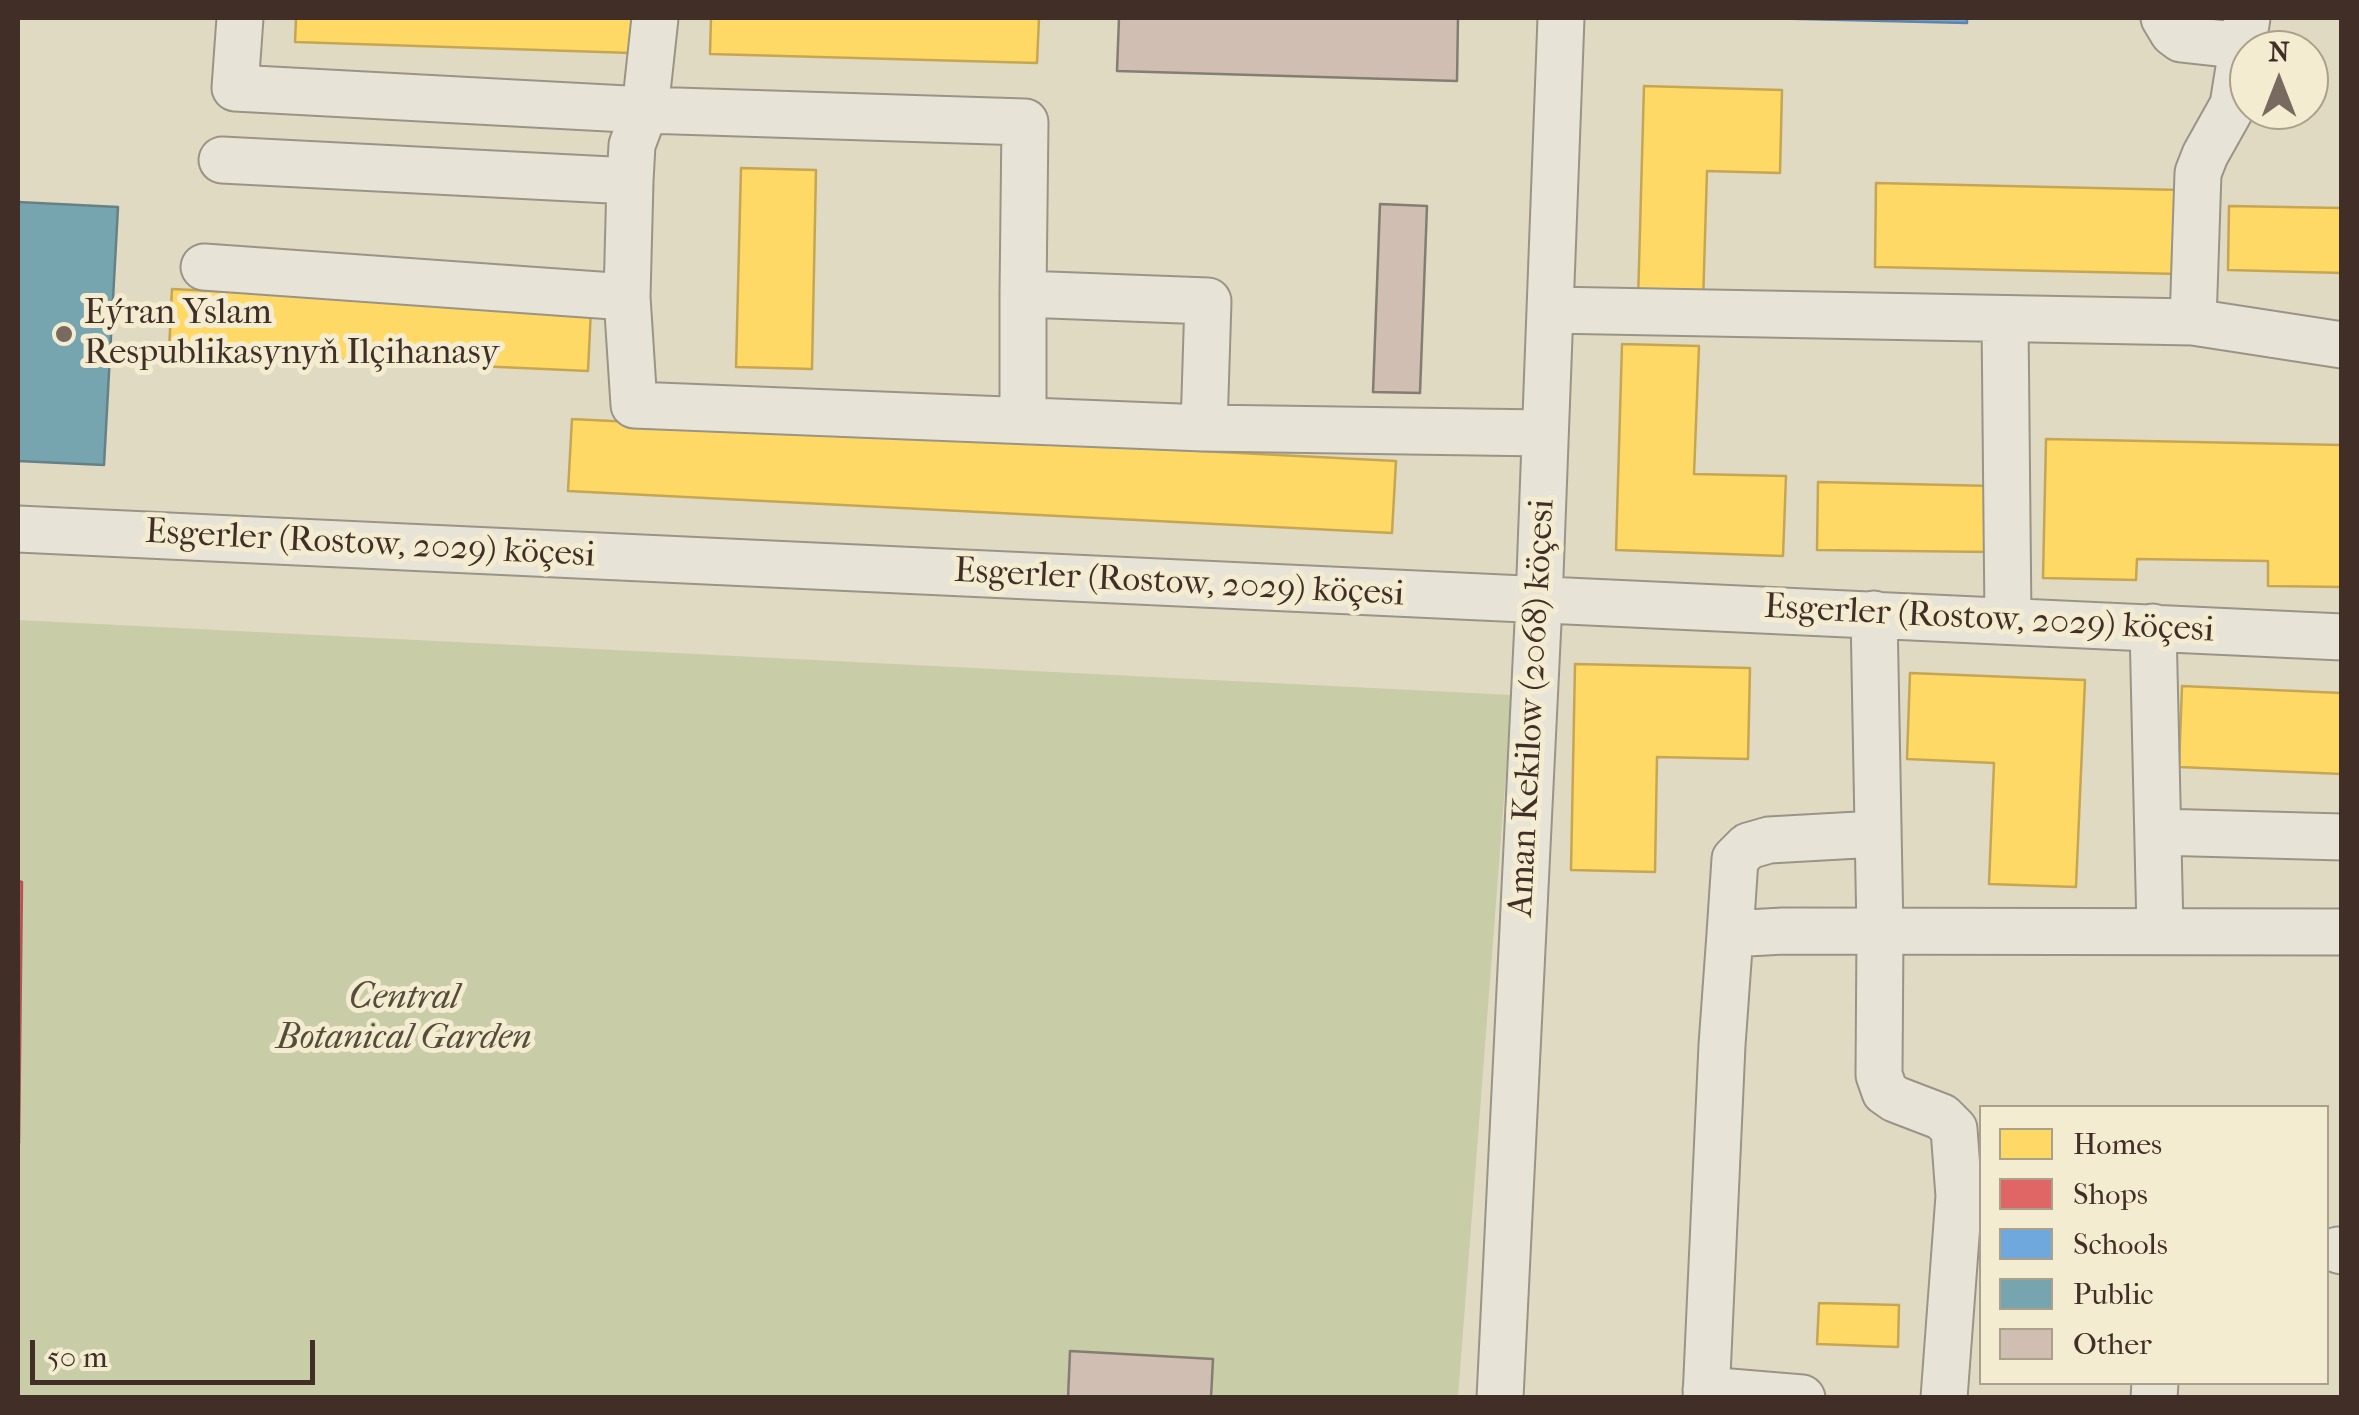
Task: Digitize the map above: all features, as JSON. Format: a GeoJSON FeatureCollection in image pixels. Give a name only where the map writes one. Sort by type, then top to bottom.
{"type":"FeatureCollection","features":[{"type":"Feature","properties":{"kind":"street"},"geometry":{"type":"LineString","coordinates":[[240,18],[235,88],[645,110],[1025,122],[1023,420]]}},
{"type":"Feature","properties":{"kind":"street"},"geometry":{"type":"LineString","coordinates":[[655,18],[645,110],[632,145],[630,181],[627,297],[634,406],[1204,428],[1544,432]]}},
{"type":"Feature","properties":{"kind":"street","name":"Aman Kekilow (2068) köçesi"},"geometry":{"type":"LineString","coordinates":[[1500,1398],[1539,602],[1561,18]]}},
{"type":"Feature","properties":{"kind":"street"},"geometry":{"type":"LineString","coordinates":[[2164,18],[2173,34],[2181,39],[2229,34]]}},
{"type":"Feature","properties":{"kind":"street"},"geometry":{"type":"LineString","coordinates":[[2193,322],[2198,173],[2229,114]]}},
{"type":"Feature","properties":{"kind":"street"},"geometry":{"type":"LineString","coordinates":[[222,160],[630,181]]}},
{"type":"Feature","properties":{"kind":"street"},"geometry":{"type":"LineString","coordinates":[[204,267],[627,297]]}},
{"type":"Feature","properties":{"kind":"street"},"geometry":{"type":"LineString","coordinates":[[1023,294],[1208,302],[1204,428]]}},
{"type":"Feature","properties":{"kind":"street"},"geometry":{"type":"LineString","coordinates":[[1550,310],[2193,322],[2342,345]]}},
{"type":"Feature","properties":{"kind":"street"},"geometry":{"type":"LineString","coordinates":[[2005,319],[2008,620]]}},
{"type":"Feature","properties":{"kind":"street","name":"Esgerler (Rostow, 2029) köçesi"},"geometry":{"type":"LineString","coordinates":[[18,530],[2342,637]]}},
{"type":"Feature","properties":{"kind":"street"},"geometry":{"type":"LineString","coordinates":[[1874,614],[1880,1075],[1886,1092],[1895,1099],[1942,1117],[1954,1129],[1959,1196],[1944,1398]]}},
{"type":"Feature","properties":{"kind":"street"},"geometry":{"type":"LineString","coordinates":[[2152,627],[2160,930]]}},
{"type":"Feature","properties":{"kind":"street"},"geometry":{"type":"LineString","coordinates":[[2158,832],[2342,837]]}},
{"type":"Feature","properties":{"kind":"street"},"geometry":{"type":"LineString","coordinates":[[1802,1398],[1706,1394],[1735,860],[1748,846],[1768,840],[1876,834]]}},
{"type":"Feature","properties":{"kind":"street"},"geometry":{"type":"LineString","coordinates":[[1730,934],[2342,932]]}},
{"type":"Feature","properties":{"kind":"green space","name":"Central Botanical Garden"},"geometry":{"type":"Polygon","coordinates":[[[18,620],[1512,695],[1458,1397],[18,1397],[18,620]]]}},
{"type":"Feature","properties":{"kind":"building: Homes"},"geometry":{"type":"Polygon","coordinates":[[[296,18],[633,18],[632,53],[295,42],[296,18]]]}},
{"type":"Feature","properties":{"kind":"building: Homes"},"geometry":{"type":"Polygon","coordinates":[[[711,18],[1039,18],[1037,63],[710,54],[711,18]]]}},
{"type":"Feature","properties":{"kind":"building: Homes"},"geometry":{"type":"Polygon","coordinates":[[[1644,86],[1782,90],[1780,173],[1707,171],[1703,303],[1638,301],[1644,86]]]}},
{"type":"Feature","properties":{"kind":"building: Homes"},"geometry":{"type":"Polygon","coordinates":[[[741,168],[816,170],[812,369],[736,367],[741,168]]]}},
{"type":"Feature","properties":{"kind":"building: Homes"},"geometry":{"type":"Polygon","coordinates":[[[1876,183],[2182,190],[2180,274],[1875,267],[1876,183]]]}},
{"type":"Feature","properties":{"kind":"building: Homes"},"geometry":{"type":"Polygon","coordinates":[[[2229,206],[2342,208],[2342,273],[2228,270],[2229,206]]]}},
{"type":"Feature","properties":{"kind":"building: Homes"},"geometry":{"type":"Polygon","coordinates":[[[172,289],[591,309],[588,371],[169,352],[172,289]]]}},
{"type":"Feature","properties":{"kind":"building: Homes"},"geometry":{"type":"Polygon","coordinates":[[[1622,344],[1699,346],[1694,474],[1786,476],[1783,556],[1616,550],[1622,344]]]}},
{"type":"Feature","properties":{"kind":"building: Homes"},"geometry":{"type":"Polygon","coordinates":[[[572,419],[1396,461],[1392,533],[568,491],[572,419]]]}},
{"type":"Feature","properties":{"kind":"building: Homes"},"geometry":{"type":"Polygon","coordinates":[[[2046,439],[2342,445],[2342,587],[2268,586],[2268,561],[2137,559],[2136,580],[2043,578],[2046,439]]]}},
{"type":"Feature","properties":{"kind":"building: Homes"},"geometry":{"type":"Polygon","coordinates":[[[1818,482],[1993,486],[1991,552],[1817,550],[1818,482]]]}},
{"type":"Feature","properties":{"kind":"building: Homes"},"geometry":{"type":"Polygon","coordinates":[[[1575,664],[1750,668],[1748,759],[1657,757],[1655,872],[1571,870],[1575,664]]]}},
{"type":"Feature","properties":{"kind":"building: Homes"},"geometry":{"type":"Polygon","coordinates":[[[1910,673],[2085,680],[2076,887],[1989,884],[1994,763],[1907,759],[1910,673]]]}},
{"type":"Feature","properties":{"kind":"building: Homes"},"geometry":{"type":"Polygon","coordinates":[[[2182,686],[2342,693],[2342,774],[2179,767],[2182,686]]]}},
{"type":"Feature","properties":{"kind":"building: Homes"},"geometry":{"type":"Polygon","coordinates":[[[1819,1303],[1899,1305],[1898,1347],[1817,1344],[1819,1303]]]}},
{"type":"Feature","properties":{"kind":"building: Shops"},"geometry":{"type":"Polygon","coordinates":[[[18,881],[22,882],[19,1143],[18,1142],[18,881]]]}},
{"type":"Feature","properties":{"kind":"building: Schools"},"geometry":{"type":"Polygon","coordinates":[[[1760,18],[1967,18],[1967,23],[1760,18]]]}},
{"type":"Feature","properties":{"kind":"building: Public","name":"Eýran Yslam Respublikasynyň Ilçihanasy"},"geometry":{"type":"Polygon","coordinates":[[[18,202],[118,207],[104,465],[18,461],[18,202]]]}},
{"type":"Feature","properties":{"kind":"building: Other"},"geometry":{"type":"Polygon","coordinates":[[[1119,18],[1458,18],[1457,81],[1117,71],[1119,18]]]}},
{"type":"Feature","properties":{"kind":"building: Other"},"geometry":{"type":"Polygon","coordinates":[[[1380,204],[1427,206],[1420,393],[1373,392],[1380,204]]]}},
{"type":"Feature","properties":{"kind":"building: Other"},"geometry":{"type":"Polygon","coordinates":[[[1070,1351],[1213,1359],[1211,1398],[1068,1398],[1070,1351]]]}},
{"type":"Feature","properties":{"kind":"place","name":"Eýran Yslam Respublikasynyň Ilçihanasy"},"geometry":{"type":"Point","coordinates":[64,334]}}]}
